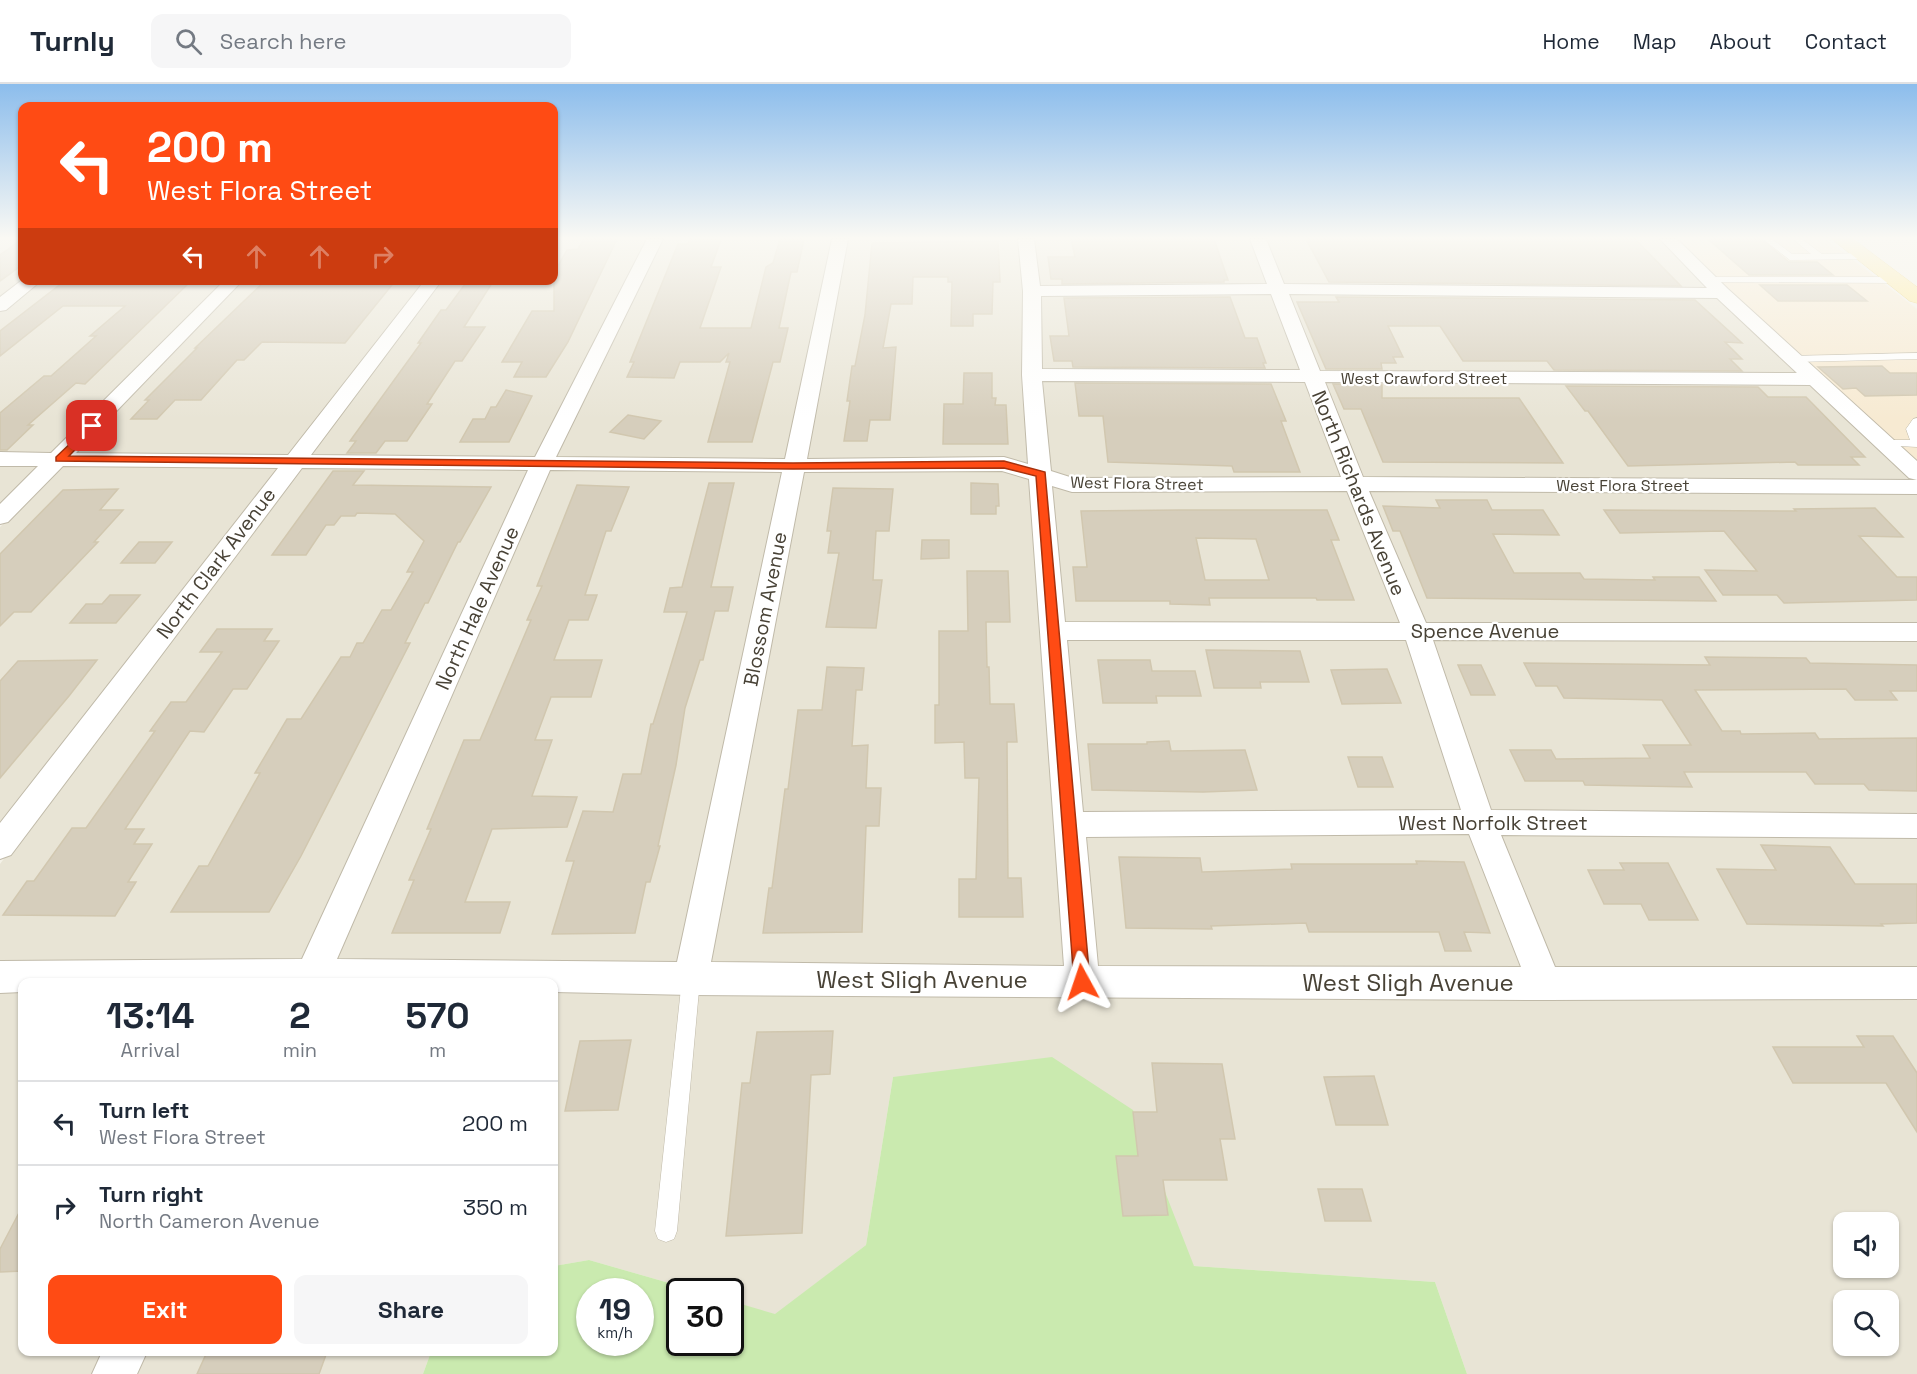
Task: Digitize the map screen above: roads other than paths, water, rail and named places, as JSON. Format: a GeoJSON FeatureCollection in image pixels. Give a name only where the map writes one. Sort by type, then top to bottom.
{"type":"FeatureCollection","features":[{"type":"Feature","properties":{"kind":"street"},"geometry":{"type":"LineString","coordinates":[[0,517],[216,299]]}},
{"type":"Feature","properties":{"kind":"street","name":"North Clark Avenue"},"geometry":{"type":"LineString","coordinates":[[0,846],[419,299]]}},
{"type":"Feature","properties":{"kind":"street","name":"North Hale Avenue"},"geometry":{"type":"LineString","coordinates":[[311,978],[542,464],[625,299]]}},
{"type":"Feature","properties":{"kind":"street","name":"Blossom Avenue"},"geometry":{"type":"LineString","coordinates":[[691,979],[828,299]]}},
{"type":"Feature","properties":{"kind":"street"},"geometry":{"type":"LineString","coordinates":[[1032,299],[1032,375],[1082,982]]}},
{"type":"Feature","properties":{"kind":"street","name":"North Richards Avenue"},"geometry":{"type":"LineString","coordinates":[[1282,299],[1416,630],[1480,822],[1545,984]]}},
{"type":"Feature","properties":{"kind":"street"},"geometry":{"type":"LineString","coordinates":[[1729,299],[1917,473]]}},
{"type":"Feature","properties":{"kind":"street","name":"West Crawford Street"},"geometry":{"type":"LineString","coordinates":[[1032,375],[1816,379]]}},
{"type":"Feature","properties":{"kind":"street","name":"West Flora Street"},"geometry":{"type":"LineString","coordinates":[[0,459],[793,466],[1004,464],[1072,485],[1917,487]]}},
{"type":"Feature","properties":{"kind":"street","name":"Spence Avenue"},"geometry":{"type":"LineString","coordinates":[[1054,631],[1917,632]]}},
{"type":"Feature","properties":{"kind":"street","name":"West Norfolk Street"},"geometry":{"type":"LineString","coordinates":[[1069,825],[1480,822],[1917,826]]}},
{"type":"Feature","properties":{"kind":"street","name":"West Sligh Avenue"},"geometry":{"type":"LineString","coordinates":[[0,977],[311,978]]}},
{"type":"Feature","properties":{"kind":"street","name":"West Sligh Avenue"},"geometry":{"type":"LineString","coordinates":[[558,979],[1545,984],[1917,983]]}},
{"type":"Feature","properties":{"kind":"street"},"geometry":{"type":"LineString","coordinates":[[114,1374],[123,1356]]}},
{"type":"Feature","properties":{"kind":"lane"},"geometry":{"type":"LineString","coordinates":[[1794,359],[1917,356]]}},
{"type":"Feature","properties":{"kind":"lane"},"geometry":{"type":"LineString","coordinates":[[1885,443],[1916,443],[1912,429],[1916,421]]}},
{"type":"Feature","properties":{"kind":"lane"},"geometry":{"type":"LineString","coordinates":[[666,1231],[691,979]]}}]}
